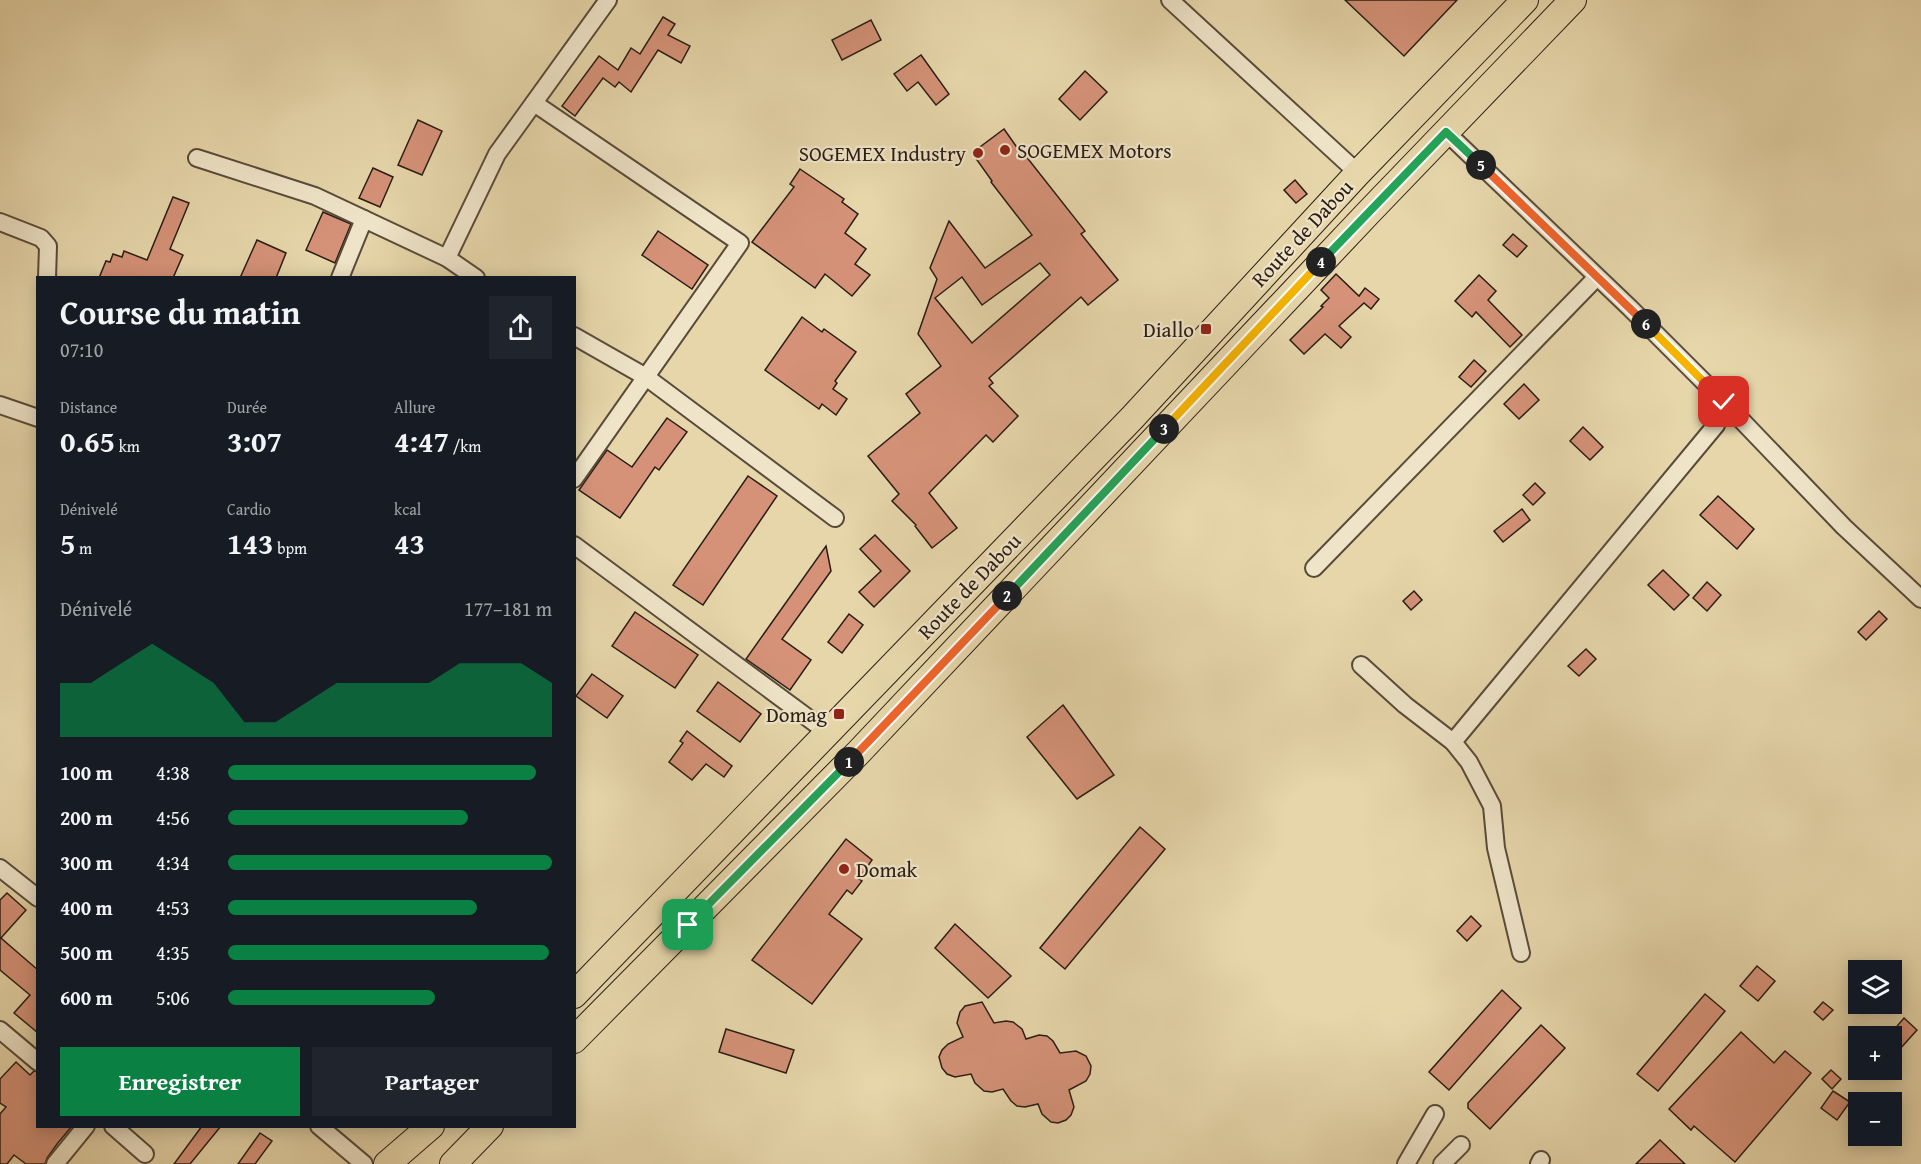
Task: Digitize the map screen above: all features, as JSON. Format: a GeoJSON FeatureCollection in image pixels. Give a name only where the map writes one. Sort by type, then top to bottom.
{"type":"FeatureCollection","features":[{"type":"Feature","properties":{"kind":"main road","name":"Route de Dabou"},"geometry":{"type":"LineString","coordinates":[[576,993],[1132,418],[1358,172],[1525,0]]}},
{"type":"Feature","properties":{"kind":"main road"},"geometry":{"type":"LineString","coordinates":[[576,1038],[858,753],[1573,0]]}},
{"type":"Feature","properties":{"kind":"main road"},"geometry":{"type":"LineString","coordinates":[[387,1164],[429,1128]]}},
{"type":"Feature","properties":{"kind":"main road"},"geometry":{"type":"LineString","coordinates":[[456,1162],[488,1128]]}},
{"type":"Feature","properties":{"kind":"street"},"geometry":{"type":"LineString","coordinates":[[447,258],[497,154],[608,0]]}},
{"type":"Feature","properties":{"kind":"street"},"geometry":{"type":"LineString","coordinates":[[1170,0],[1358,172]]}},
{"type":"Feature","properties":{"kind":"street"},"geometry":{"type":"LineString","coordinates":[[534,102],[740,243],[576,476]]}},
{"type":"Feature","properties":{"kind":"street"},"geometry":{"type":"LineString","coordinates":[[1446,132],[1724,402],[1844,527],[1921,599]]}},
{"type":"Feature","properties":{"kind":"street"},"geometry":{"type":"LineString","coordinates":[[197,158],[315,196],[447,258],[473,276]]}},
{"type":"Feature","properties":{"kind":"street"},"geometry":{"type":"LineString","coordinates":[[341,276],[364,219]]}},
{"type":"Feature","properties":{"kind":"street"},"geometry":{"type":"LineString","coordinates":[[0,222],[41,238],[48,246],[47,276]]}},
{"type":"Feature","properties":{"kind":"street"},"geometry":{"type":"LineString","coordinates":[[1314,568],[1597,277]]}},
{"type":"Feature","properties":{"kind":"street"},"geometry":{"type":"LineString","coordinates":[[576,337],[646,377],[835,518]]}},
{"type":"Feature","properties":{"kind":"street"},"geometry":{"type":"LineString","coordinates":[[1453,742],[1716,425],[1724,402]]}},
{"type":"Feature","properties":{"kind":"street"},"geometry":{"type":"LineString","coordinates":[[0,405],[36,417]]}},
{"type":"Feature","properties":{"kind":"street"},"geometry":{"type":"LineString","coordinates":[[576,546],[827,732]]}},
{"type":"Feature","properties":{"kind":"street"},"geometry":{"type":"LineString","coordinates":[[1361,665],[1404,705],[1453,742],[1469,762],[1492,807],[1496,848],[1521,953]]}},
{"type":"Feature","properties":{"kind":"street"},"geometry":{"type":"LineString","coordinates":[[0,868],[36,896]]}},
{"type":"Feature","properties":{"kind":"street"},"geometry":{"type":"LineString","coordinates":[[0,1030],[36,1060]]}},
{"type":"Feature","properties":{"kind":"street"},"geometry":{"type":"LineString","coordinates":[[1406,1164],[1435,1114]]}},
{"type":"Feature","properties":{"kind":"street"},"geometry":{"type":"LineString","coordinates":[[55,1164],[84,1128]]}},
{"type":"Feature","properties":{"kind":"street"},"geometry":{"type":"LineString","coordinates":[[115,1128],[145,1154]]}},
{"type":"Feature","properties":{"kind":"street"},"geometry":{"type":"LineString","coordinates":[[321,1128],[364,1164]]}},
{"type":"Feature","properties":{"kind":"street"},"geometry":{"type":"LineString","coordinates":[[1442,1164],[1461,1145]]}},
{"type":"Feature","properties":{"kind":"building"},"geometry":{"type":"Polygon","coordinates":[[[1345,0],[1457,0],[1404,56],[1345,0]]]}},
{"type":"Feature","properties":{"kind":"building"},"geometry":{"type":"Polygon","coordinates":[[[663,17],[675,24],[668,35],[690,46],[681,63],[658,50],[631,92],[619,82],[615,87],[603,78],[575,116],[562,106],[599,56],[618,70],[631,48],[640,54],[663,17]]]}},
{"type":"Feature","properties":{"kind":"building"},"geometry":{"type":"Polygon","coordinates":[[[871,20],[881,40],[842,60],[832,40],[871,20]]]}},
{"type":"Feature","properties":{"kind":"building"},"geometry":{"type":"Polygon","coordinates":[[[921,55],[949,94],[936,105],[918,82],[907,91],[894,74],[921,55]]]}},
{"type":"Feature","properties":{"kind":"building"},"geometry":{"type":"Polygon","coordinates":[[[1085,71],[1107,92],[1080,120],[1059,99],[1085,71]]]}},
{"type":"Feature","properties":{"kind":"building"},"geometry":{"type":"Polygon","coordinates":[[[418,120],[442,131],[422,175],[398,165],[418,120]]]}},
{"type":"Feature","properties":{"kind":"building"},"geometry":{"type":"Polygon","coordinates":[[[1004,129],[1023,156],[1025,155],[1085,231],[1081,234],[1118,280],[1088,305],[1081,297],[989,378],[993,383],[989,386],[1018,416],[993,442],[986,435],[929,493],[957,528],[932,548],[916,525],[892,501],[899,494],[868,456],[920,413],[906,394],[941,366],[918,334],[937,279],[930,268],[949,221],[985,268],[1032,235],[972,153],[1004,129]],[[1040,263],[982,305],[962,277],[935,298],[972,343],[1050,275],[1040,263]]]}},
{"type":"Feature","properties":{"kind":"building"},"geometry":{"type":"Polygon","coordinates":[[[373,168],[393,177],[380,207],[359,198],[373,168]]]}},
{"type":"Feature","properties":{"kind":"building"},"geometry":{"type":"Polygon","coordinates":[[[800,169],[844,199],[842,202],[858,214],[845,233],[866,249],[855,264],[870,275],[852,296],[825,274],[815,288],[752,242],[794,187],[790,184],[800,169]]]}},
{"type":"Feature","properties":{"kind":"building"},"geometry":{"type":"Polygon","coordinates":[[[1295,180],[1307,194],[1296,203],[1284,190],[1295,180]]]}},
{"type":"Feature","properties":{"kind":"building"},"geometry":{"type":"Polygon","coordinates":[[[173,197],[189,203],[170,249],[183,255],[174,276],[100,276],[106,261],[110,262],[113,254],[122,257],[124,251],[147,260],[173,197]]]}},
{"type":"Feature","properties":{"kind":"building"},"geometry":{"type":"Polygon","coordinates":[[[323,212],[351,224],[335,263],[306,250],[323,212]]]}},
{"type":"Feature","properties":{"kind":"building"},"geometry":{"type":"Polygon","coordinates":[[[658,231],[708,265],[692,289],[642,255],[658,231]]]}},
{"type":"Feature","properties":{"kind":"building"},"geometry":{"type":"Polygon","coordinates":[[[1513,234],[1527,246],[1517,257],[1503,245],[1513,234]]]}},
{"type":"Feature","properties":{"kind":"building"},"geometry":{"type":"Polygon","coordinates":[[[257,240],[286,253],[277,276],[241,276],[257,240]]]}},
{"type":"Feature","properties":{"kind":"building"},"geometry":{"type":"Polygon","coordinates":[[[1336,274],[1359,296],[1365,288],[1379,299],[1371,309],[1364,303],[1339,326],[1351,337],[1341,348],[1325,334],[1304,354],[1290,340],[1323,307],[1321,306],[1329,298],[1321,290],[1336,274]]]}},
{"type":"Feature","properties":{"kind":"building"},"geometry":{"type":"Polygon","coordinates":[[[1479,275],[1496,291],[1488,300],[1522,335],[1510,347],[1476,312],[1472,317],[1455,301],[1479,275]]]}},
{"type":"Feature","properties":{"kind":"building"},"geometry":{"type":"Polygon","coordinates":[[[802,317],[822,332],[824,329],[856,352],[835,381],[837,383],[833,389],[847,399],[836,415],[822,404],[819,409],[765,370],[802,317]]]}},
{"type":"Feature","properties":{"kind":"building"},"geometry":{"type":"Polygon","coordinates":[[[1474,360],[1486,371],[1471,387],[1459,377],[1474,360]]]}},
{"type":"Feature","properties":{"kind":"building"},"geometry":{"type":"Polygon","coordinates":[[[1524,384],[1539,400],[1519,419],[1504,404],[1524,384]]]}},
{"type":"Feature","properties":{"kind":"building"},"geometry":{"type":"Polygon","coordinates":[[[667,418],[687,432],[659,470],[655,467],[620,518],[579,490],[607,450],[632,467],[667,418]]]}},
{"type":"Feature","properties":{"kind":"building"},"geometry":{"type":"Polygon","coordinates":[[[1583,427],[1603,447],[1590,460],[1570,441],[1583,427]]]}},
{"type":"Feature","properties":{"kind":"building"},"geometry":{"type":"Polygon","coordinates":[[[748,476],[777,496],[703,605],[673,585],[748,476]]]}},
{"type":"Feature","properties":{"kind":"building"},"geometry":{"type":"Polygon","coordinates":[[[1535,483],[1545,493],[1533,505],[1523,495],[1535,483]]]}},
{"type":"Feature","properties":{"kind":"building"},"geometry":{"type":"Polygon","coordinates":[[[1718,496],[1754,529],[1737,549],[1700,515],[1718,496]]]}},
{"type":"Feature","properties":{"kind":"building"},"geometry":{"type":"Polygon","coordinates":[[[1522,509],[1530,520],[1503,542],[1494,531],[1522,509]]]}},
{"type":"Feature","properties":{"kind":"building"},"geometry":{"type":"Polygon","coordinates":[[[875,535],[910,571],[874,607],[859,592],[881,571],[860,549],[875,535]]]}},
{"type":"Feature","properties":{"kind":"building"},"geometry":{"type":"Polygon","coordinates":[[[826,546],[831,571],[782,639],[811,660],[790,690],[746,659],[826,546]]]}},
{"type":"Feature","properties":{"kind":"building"},"geometry":{"type":"Polygon","coordinates":[[[1663,570],[1689,595],[1674,610],[1648,585],[1663,570]]]}},
{"type":"Feature","properties":{"kind":"building"},"geometry":{"type":"Polygon","coordinates":[[[1707,582],[1721,595],[1707,611],[1693,598],[1707,582]]]}},
{"type":"Feature","properties":{"kind":"building"},"geometry":{"type":"Polygon","coordinates":[[[1414,591],[1422,600],[1411,610],[1403,601],[1414,591]]]}},
{"type":"Feature","properties":{"kind":"building"},"geometry":{"type":"Polygon","coordinates":[[[1879,611],[1887,619],[1866,640],[1858,632],[1879,611]]]}},
{"type":"Feature","properties":{"kind":"building"},"geometry":{"type":"Polygon","coordinates":[[[635,612],[698,655],[675,688],[612,646],[635,612]]]}},
{"type":"Feature","properties":{"kind":"building"},"geometry":{"type":"Polygon","coordinates":[[[849,614],[863,625],[842,653],[828,642],[849,614]]]}},
{"type":"Feature","properties":{"kind":"building"},"geometry":{"type":"Polygon","coordinates":[[[1586,649],[1596,659],[1579,676],[1568,666],[1586,649]]]}},
{"type":"Feature","properties":{"kind":"building"},"geometry":{"type":"Polygon","coordinates":[[[592,674],[623,696],[607,718],[576,696],[592,674]]]}},
{"type":"Feature","properties":{"kind":"building"},"geometry":{"type":"Polygon","coordinates":[[[718,682],[761,714],[740,742],[697,711],[718,682]]]}},
{"type":"Feature","properties":{"kind":"building"},"geometry":{"type":"Polygon","coordinates":[[[1063,705],[1114,775],[1077,799],[1027,737],[1063,705]]]}},
{"type":"Feature","properties":{"kind":"building"},"geometry":{"type":"Polygon","coordinates":[[[687,731],[732,766],[724,777],[706,764],[692,780],[669,762],[683,743],[680,741],[687,731]]]}},
{"type":"Feature","properties":{"kind":"building"},"geometry":{"type":"Polygon","coordinates":[[[1140,827],[1165,849],[1065,969],[1040,948],[1140,827]]]}},
{"type":"Feature","properties":{"kind":"building"},"geometry":{"type":"Polygon","coordinates":[[[846,839],[872,860],[859,879],[862,881],[852,894],[847,890],[829,914],[862,939],[812,1004],[752,960],[846,839]]]}},
{"type":"Feature","properties":{"kind":"building"},"geometry":{"type":"Polygon","coordinates":[[[7,893],[26,910],[1,938],[36,968],[36,1031],[14,1013],[30,995],[0,970],[0,900],[7,893]]]}},
{"type":"Feature","properties":{"kind":"building"},"geometry":{"type":"Polygon","coordinates":[[[1471,916],[1481,926],[1467,941],[1457,931],[1471,916]]]}},
{"type":"Feature","properties":{"kind":"building"},"geometry":{"type":"Polygon","coordinates":[[[955,924],[1011,976],[988,998],[935,948],[955,924]]]}},
{"type":"Feature","properties":{"kind":"building"},"geometry":{"type":"Polygon","coordinates":[[[1757,966],[1775,981],[1758,1001],[1740,986],[1757,966]]]}},
{"type":"Feature","properties":{"kind":"building"},"geometry":{"type":"Polygon","coordinates":[[[1502,990],[1521,1008],[1449,1090],[1429,1072],[1502,990]]]}},
{"type":"Feature","properties":{"kind":"building"},"geometry":{"type":"Polygon","coordinates":[[[1705,994],[1725,1011],[1658,1091],[1637,1074],[1705,994]]]}},
{"type":"Feature","properties":{"kind":"building"},"geometry":{"type":"Polygon","coordinates":[[[982,1002],[994,1023],[1013,1022],[1022,1029],[1026,1039],[1039,1035],[1047,1036],[1060,1053],[1076,1051],[1086,1056],[1091,1066],[1090,1074],[1086,1081],[1069,1090],[1074,1107],[1066,1120],[1058,1123],[1051,1122],[1042,1114],[1038,1104],[1017,1106],[1003,1089],[992,1092],[984,1091],[975,1083],[971,1074],[955,1077],[947,1074],[942,1068],[939,1057],[942,1050],[948,1044],[963,1037],[957,1023],[960,1012],[965,1006],[982,1002]]]}},
{"type":"Feature","properties":{"kind":"building"},"geometry":{"type":"Polygon","coordinates":[[[1823,1002],[1833,1010],[1823,1020],[1814,1012],[1823,1002]]]}},
{"type":"Feature","properties":{"kind":"building"},"geometry":{"type":"Polygon","coordinates":[[[1904,1018],[1917,1030],[1902,1047],[1902,1026],[1897,1026],[1904,1018]]]}},
{"type":"Feature","properties":{"kind":"building"},"geometry":{"type":"Polygon","coordinates":[[[1541,1025],[1565,1048],[1490,1129],[1468,1108],[1468,1103],[1541,1025]]]}},
{"type":"Feature","properties":{"kind":"building"},"geometry":{"type":"Polygon","coordinates":[[[726,1029],[794,1050],[786,1073],[719,1052],[726,1029]]]}},
{"type":"Feature","properties":{"kind":"building"},"geometry":{"type":"Polygon","coordinates":[[[1741,1032],[1774,1063],[1785,1051],[1811,1073],[1735,1162],[1694,1126],[1691,1130],[1669,1109],[1741,1032]]]}},
{"type":"Feature","properties":{"kind":"building"},"geometry":{"type":"Polygon","coordinates":[[[16,1062],[30,1075],[36,1072],[36,1128],[70,1128],[47,1158],[45,1164],[26,1164],[14,1155],[7,1164],[0,1164],[0,1114],[6,1107],[0,1103],[0,1079],[16,1062]]]}},
{"type":"Feature","properties":{"kind":"building"},"geometry":{"type":"Polygon","coordinates":[[[1831,1070],[1841,1079],[1832,1089],[1822,1079],[1831,1070]]]}},
{"type":"Feature","properties":{"kind":"building"},"geometry":{"type":"Polygon","coordinates":[[[1833,1091],[1848,1101],[1848,1105],[1837,1120],[1821,1108],[1833,1091]]]}},
{"type":"Feature","properties":{"kind":"building"},"geometry":{"type":"Polygon","coordinates":[[[201,1128],[219,1128],[190,1164],[174,1164],[201,1128]]]}},
{"type":"Feature","properties":{"kind":"building"},"geometry":{"type":"Polygon","coordinates":[[[260,1133],[272,1141],[255,1164],[238,1164],[260,1133]]]}},
{"type":"Feature","properties":{"kind":"building"},"geometry":{"type":"Polygon","coordinates":[[[1660,1140],[1685,1164],[1636,1164],[1660,1140]]]}},
{"type":"Feature","properties":{"kind":"place","name":"SOGEMEX Motors"},"geometry":{"type":"Point","coordinates":[1005,150]}},
{"type":"Feature","properties":{"kind":"place","name":"SOGEMEX Industry"},"geometry":{"type":"Point","coordinates":[978,153]}},
{"type":"Feature","properties":{"kind":"place","name":"Diallo"},"geometry":{"type":"Point","coordinates":[1206,329]}},
{"type":"Feature","properties":{"kind":"place","name":"Domag"},"geometry":{"type":"Point","coordinates":[839,714]}},
{"type":"Feature","properties":{"kind":"place","name":"Domak"},"geometry":{"type":"Point","coordinates":[844,869]}},
{"type":"Feature","properties":{"kind":"route"},"geometry":{"type":"LineString","coordinates":[[688,925],[858,753],[1446,132],[1630,308],[1724,402]]}}]}
